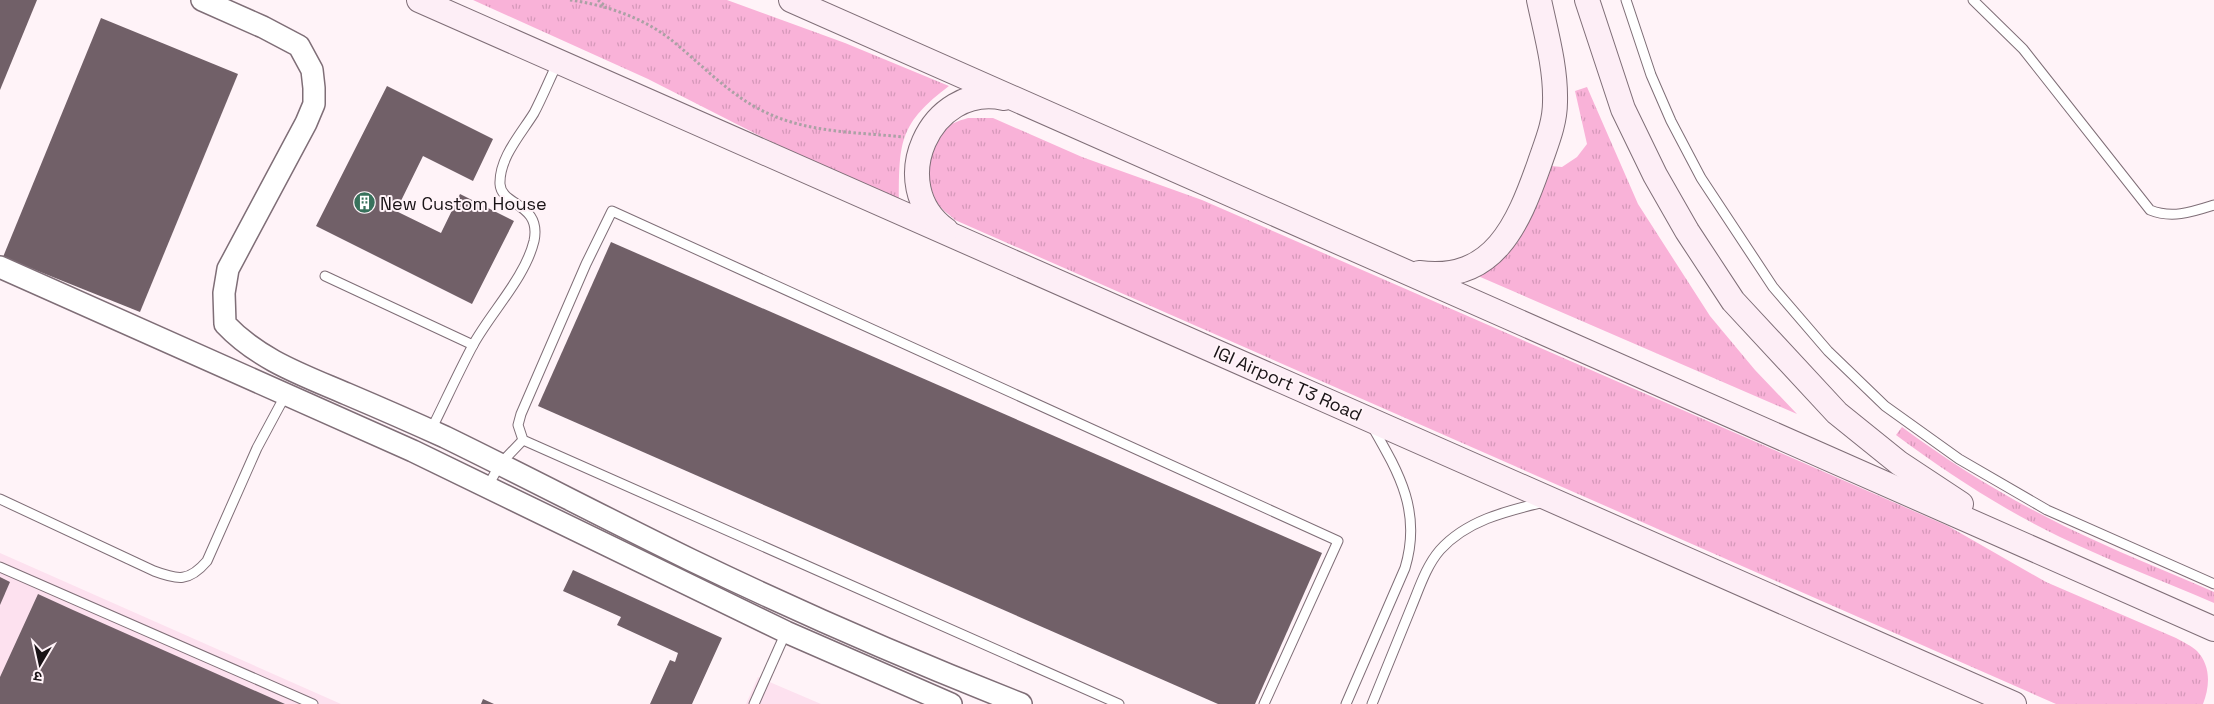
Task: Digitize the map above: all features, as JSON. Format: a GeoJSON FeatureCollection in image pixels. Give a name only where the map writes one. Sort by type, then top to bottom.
{"type":"FeatureCollection","features":[{"type":"Feature","properties":{"kind":"main road"},"geometry":{"type":"LineString","coordinates":[[419,0],[960,239]]}},
{"type":"Feature","properties":{"kind":"main road"},"geometry":{"type":"LineString","coordinates":[[791,0],[2214,629]]}},
{"type":"Feature","properties":{"kind":"main road"},"geometry":{"type":"LineString","coordinates":[[1404,271],[1448,274],[1466,270],[1498,247],[1514,226],[1524,207],[1552,128],[1556,104],[1555,80],[1539,0]]}},
{"type":"Feature","properties":{"kind":"main road"},"geometry":{"type":"LineString","coordinates":[[1587,0],[1624,109],[1655,175],[1687,231],[1733,300],[1837,413],[1899,463],[2022,543]]}},
{"type":"Feature","properties":{"kind":"main road"},"geometry":{"type":"LineString","coordinates":[[960,239],[939,224],[924,204],[917,179],[919,153],[929,130],[947,111],[970,99],[995,96],[1020,101]]}},
{"type":"Feature","properties":{"kind":"main road","name":"IGI Airport T3 Road"},"geometry":{"type":"LineString","coordinates":[[960,239],[2014,704]]}},
{"type":"Feature","properties":{"kind":"main road"},"geometry":{"type":"LineString","coordinates":[[2177,612],[2197,625],[2214,645]]}},
{"type":"Feature","properties":{"kind":"street"},"geometry":{"type":"LineString","coordinates":[[202,0],[300,46],[312,70],[314,104],[306,123],[228,268],[224,293],[225,324],[245,343],[283,367],[431,431],[692,560],[933,670],[1021,704]]}},
{"type":"Feature","properties":{"kind":"street"},"geometry":{"type":"LineString","coordinates":[[0,266],[488,486],[630,558],[786,632],[951,704]]}},
{"type":"Feature","properties":{"kind":"lane"},"geometry":{"type":"LineString","coordinates":[[1626,0],[1651,75],[1701,178],[1773,287],[1828,351],[1885,406],[1959,459],[2047,510],[2214,584]]}},
{"type":"Feature","properties":{"kind":"lane"},"geometry":{"type":"LineString","coordinates":[[1973,0],[2023,49],[2150,210],[2162,215],[2177,215],[2214,204]]}},
{"type":"Feature","properties":{"kind":"lane"},"geometry":{"type":"LineString","coordinates":[[431,431],[473,345],[528,259],[534,240],[533,219],[523,208],[506,196],[501,189],[500,183],[509,152],[534,112],[558,61]]}},
{"type":"Feature","properties":{"kind":"lane"},"geometry":{"type":"LineString","coordinates":[[522,440],[518,425],[521,414],[586,264],[612,211],[1338,540],[1264,704]]}},
{"type":"Feature","properties":{"kind":"lane"},"geometry":{"type":"LineString","coordinates":[[324,276],[473,345]]}},
{"type":"Feature","properties":{"kind":"lane"},"geometry":{"type":"LineString","coordinates":[[0,499],[154,571],[174,578],[185,578],[199,570],[207,561],[257,448],[286,394]]}},
{"type":"Feature","properties":{"kind":"lane"},"geometry":{"type":"LineString","coordinates":[[1346,704],[1404,568],[1410,549],[1410,515],[1401,478],[1368,418]]}},
{"type":"Feature","properties":{"kind":"lane"},"geometry":{"type":"LineString","coordinates":[[488,486],[500,464],[522,440]]}},
{"type":"Feature","properties":{"kind":"lane"},"geometry":{"type":"LineString","coordinates":[[522,440],[1119,704]]}},
{"type":"Feature","properties":{"kind":"lane"},"geometry":{"type":"LineString","coordinates":[[1372,704],[1422,581],[1433,559],[1441,549],[1463,532],[1486,518],[1554,500]]}},
{"type":"Feature","properties":{"kind":"lane"},"geometry":{"type":"LineString","coordinates":[[0,567],[312,704]]}},
{"type":"Feature","properties":{"kind":"lane"},"geometry":{"type":"LineString","coordinates":[[754,704],[786,632]]}},
{"type":"Feature","properties":{"kind":"path"},"geometry":{"type":"LineString","coordinates":[[570,0],[606,8],[655,29],[674,41],[724,87],[744,100],[780,118],[821,129],[904,137]]}},
{"type":"Feature","properties":{"kind":"path"},"geometry":{"type":"LineString","coordinates":[[598,0],[606,8]]}},
{"type":"Feature","properties":{"kind":"shaded area"},"geometry":{"type":"Polygon","coordinates":[[[0,553],[341,704],[0,704],[0,553]]]}},
{"type":"Feature","properties":{"kind":"shaded area"},"geometry":{"type":"Polygon","coordinates":[[[758,677],[821,704],[746,704],[758,677]]]}},
{"type":"Feature","properties":{"kind":"green space"},"geometry":{"type":"Polygon","coordinates":[[[473,0],[727,0],[845,43],[949,86],[921,111],[906,135],[900,162],[899,200],[811,162],[648,79],[473,0]]]}},
{"type":"Feature","properties":{"kind":"green space"},"geometry":{"type":"Polygon","coordinates":[[[1587,87],[1638,204],[1710,316],[1755,370],[1797,414],[1478,276],[1517,243],[1531,218],[1551,166],[1562,167],[1577,157],[1587,144],[1575,91],[1587,87]]]}},
{"type":"Feature","properties":{"kind":"green space"},"geometry":{"type":"Polygon","coordinates":[[[968,118],[993,118],[1082,157],[1202,200],[1948,526],[2046,582],[2193,647],[2202,657],[2207,670],[2208,683],[2203,704],[2056,704],[955,220],[938,204],[934,196],[929,177],[929,158],[935,141],[944,130],[953,123],[968,118]]]}},
{"type":"Feature","properties":{"kind":"green space"},"geometry":{"type":"Polygon","coordinates":[[[1902,427],[1961,468],[2043,515],[2101,543],[2214,592],[2214,603],[2117,563],[2017,515],[1955,477],[1896,435],[1902,427]]]}},
{"type":"Feature","properties":{"kind":"building"},"geometry":{"type":"Polygon","coordinates":[[[0,0],[37,0],[0,90],[0,0]]]}},
{"type":"Feature","properties":{"kind":"building"},"geometry":{"type":"Polygon","coordinates":[[[101,18],[238,74],[140,312],[3,257],[101,18]]]}},
{"type":"Feature","properties":{"kind":"building","name":"New Custom House"},"geometry":{"type":"Polygon","coordinates":[[[387,86],[493,139],[473,181],[423,156],[396,211],[441,233],[460,194],[514,221],[472,304],[316,226],[387,86]]]}},
{"type":"Feature","properties":{"kind":"building"},"geometry":{"type":"Polygon","coordinates":[[[611,242],[1322,553],[1255,704],[1218,704],[538,406],[611,242]]]}},
{"type":"Feature","properties":{"kind":"building"},"geometry":{"type":"Polygon","coordinates":[[[573,570],[722,638],[692,704],[650,704],[670,660],[675,662],[678,653],[617,625],[621,617],[563,591],[573,570]]]}},
{"type":"Feature","properties":{"kind":"building"},"geometry":{"type":"Polygon","coordinates":[[[0,577],[10,582],[0,605],[0,577]]]}},
{"type":"Feature","properties":{"kind":"building"},"geometry":{"type":"Polygon","coordinates":[[[38,594],[285,704],[0,704],[0,677],[38,594]]]}},
{"type":"Feature","properties":{"kind":"building"},"geometry":{"type":"Polygon","coordinates":[[[483,699],[494,704],[481,704],[483,699]]]}},
{"type":"Feature","properties":{"kind":"place","name":"New Custom House"},"geometry":{"type":"Point","coordinates":[364,203]}}]}
